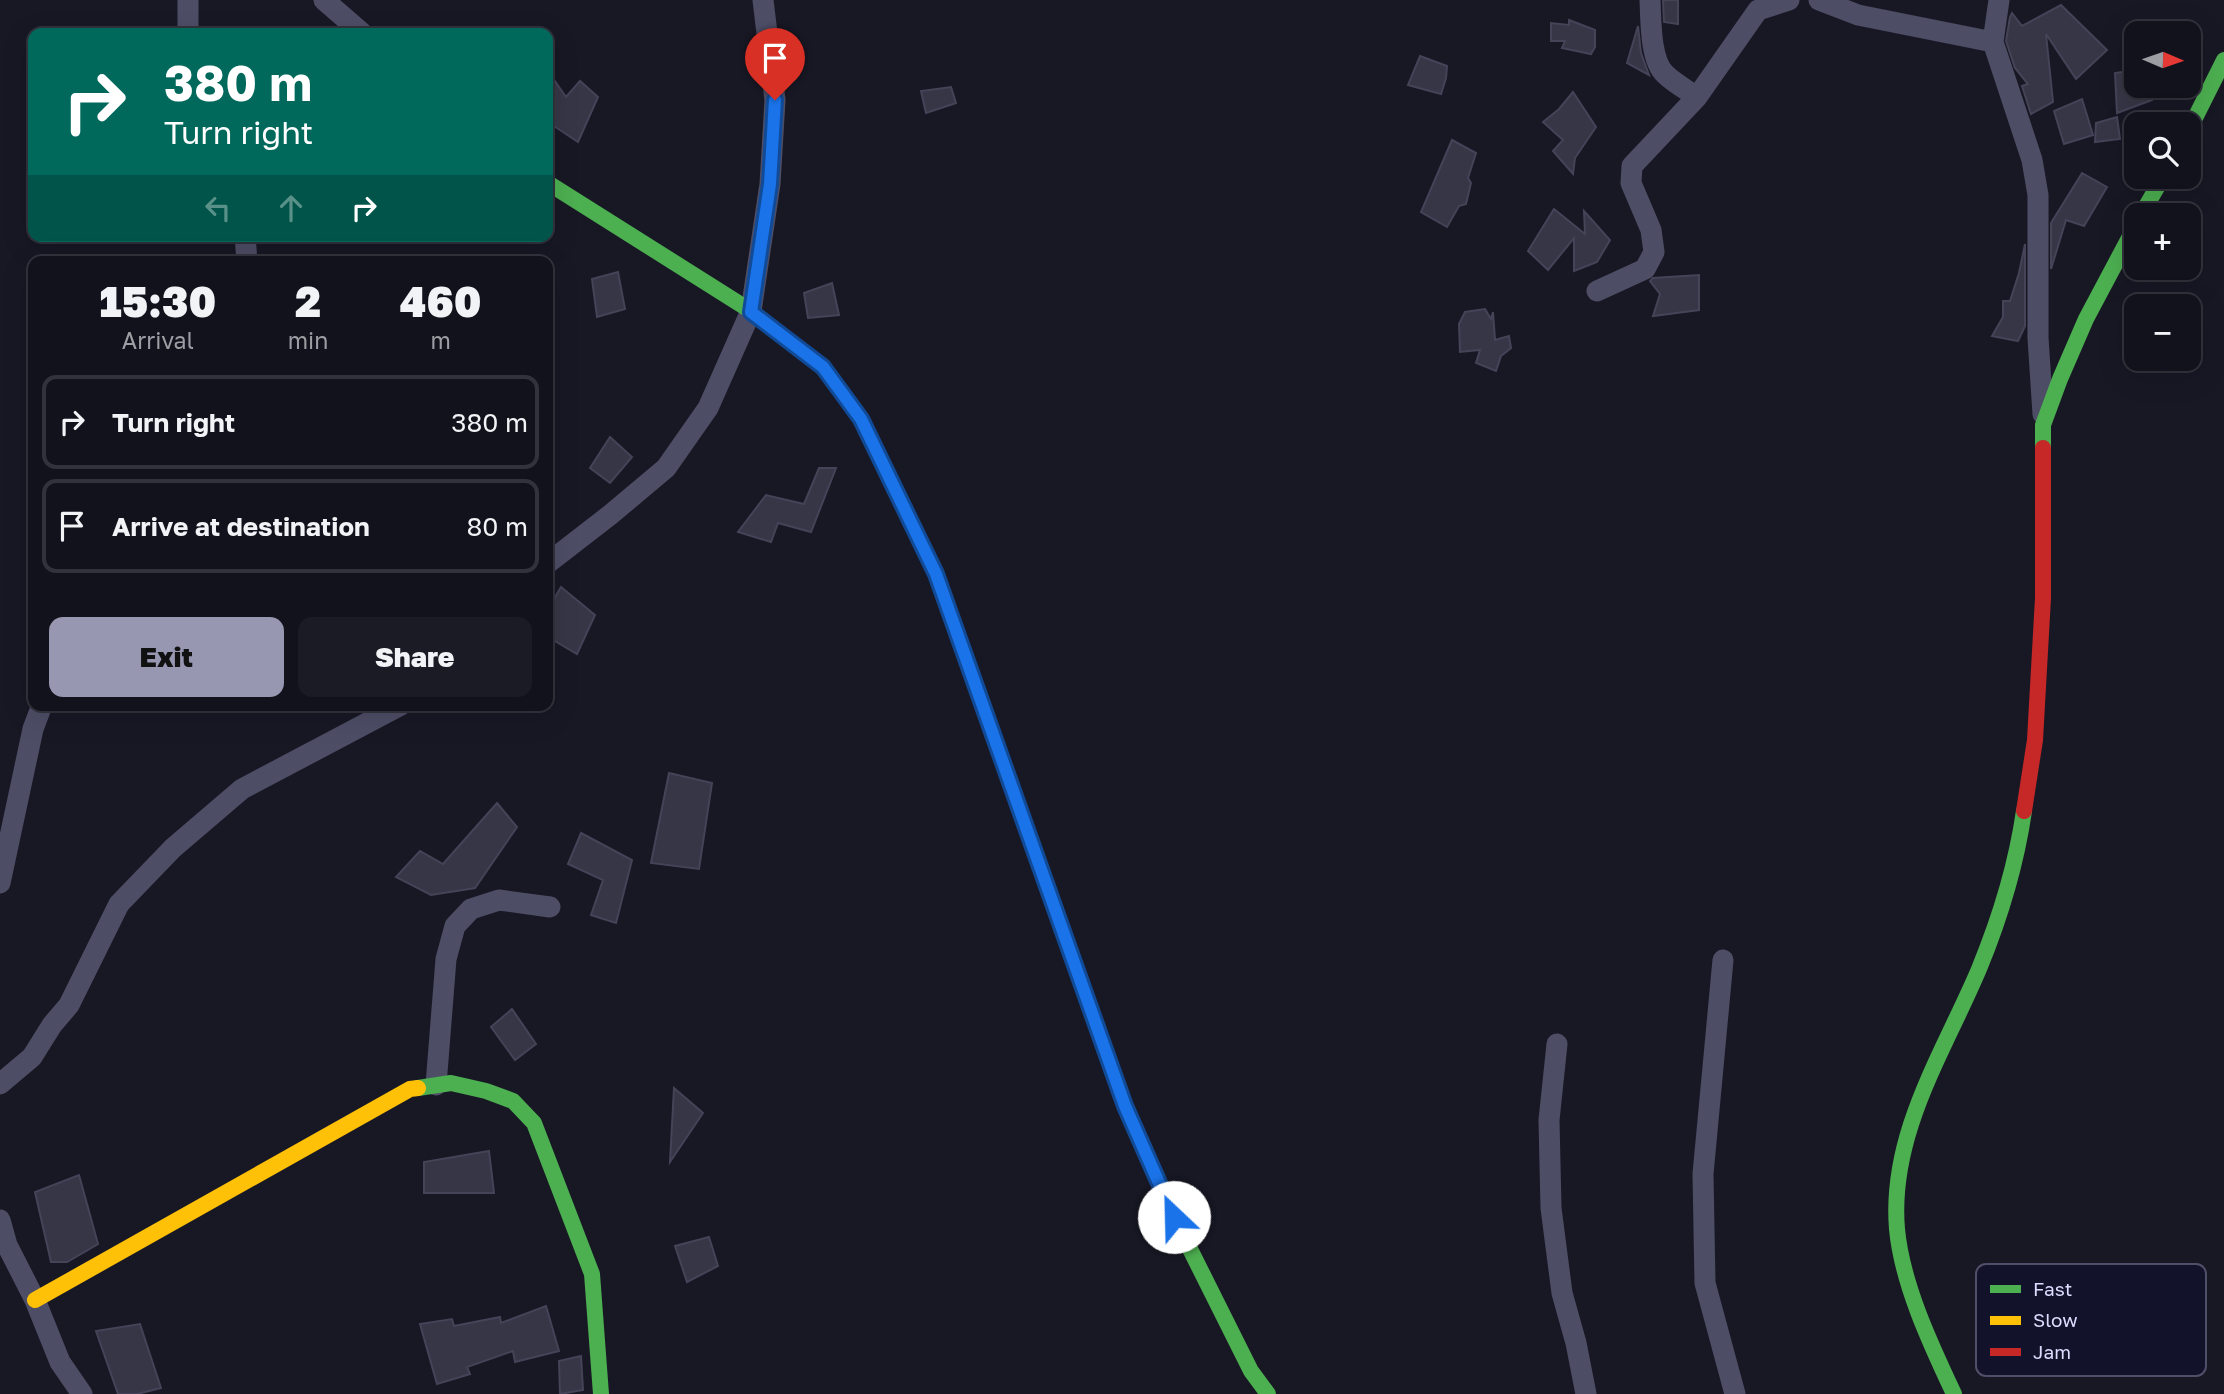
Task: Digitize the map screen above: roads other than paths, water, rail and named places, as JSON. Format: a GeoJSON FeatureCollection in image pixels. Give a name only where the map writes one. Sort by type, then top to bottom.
{"type":"FeatureCollection","features":[{"type":"Feature","properties":{"kind":"street"},"geometry":{"type":"LineString","coordinates":[[188,0],[188,28]]}},
{"type":"Feature","properties":{"kind":"street"},"geometry":{"type":"LineString","coordinates":[[324,0],[356,28]]}},
{"type":"Feature","properties":{"kind":"street"},"geometry":{"type":"LineString","coordinates":[[553,559],[666,468],[708,408],[751,312],[770,184],[775,100],[763,0]]}},
{"type":"Feature","properties":{"kind":"street"},"geometry":{"type":"LineString","coordinates":[[1650,0],[1651,37],[1663,73],[1697,97]]}},
{"type":"Feature","properties":{"kind":"street"},"geometry":{"type":"LineString","coordinates":[[1597,290],[1645,268],[1654,252],[1651,230],[1631,183],[1632,166],[1697,97],[1758,10],[1789,0]]}},
{"type":"Feature","properties":{"kind":"street"},"geometry":{"type":"LineString","coordinates":[[1819,0],[1858,15],[1993,41]]}},
{"type":"Feature","properties":{"kind":"street"},"geometry":{"type":"LineString","coordinates":[[1954,1394],[1930,1342],[1908,1281],[1897,1230],[1897,1186],[1906,1137],[1924,1088],[1979,969],[2001,912],[2019,848],[2035,740],[2043,598],[2043,425],[2038,338],[2038,195],[2035,175],[1993,41],[1998,0]]}},
{"type":"Feature","properties":{"kind":"street"},"geometry":{"type":"LineString","coordinates":[[2198,112],[2224,60]]}},
{"type":"Feature","properties":{"kind":"street"},"geometry":{"type":"LineString","coordinates":[[553,186],[751,312],[823,367],[861,419],[936,574],[1125,1106],[1174,1217],[1251,1371],[1268,1394]]}},
{"type":"Feature","properties":{"kind":"street"},"geometry":{"type":"LineString","coordinates":[[2043,425],[2086,319],[2124,247]]}},
{"type":"Feature","properties":{"kind":"street"},"geometry":{"type":"LineString","coordinates":[[2038,338],[2059,349],[2073,348]]}},
{"type":"Feature","properties":{"kind":"street"},"geometry":{"type":"LineString","coordinates":[[0,883],[33,729],[40,711]]}},
{"type":"Feature","properties":{"kind":"street"},"geometry":{"type":"LineString","coordinates":[[0,1084],[32,1057],[52,1025],[69,1005],[119,904],[173,848],[242,789],[390,711]]}},
{"type":"Feature","properties":{"kind":"street"},"geometry":{"type":"LineString","coordinates":[[436,1085],[446,959],[455,926],[471,909],[499,900],[550,907]]}},
{"type":"Feature","properties":{"kind":"street"},"geometry":{"type":"LineString","coordinates":[[1723,960],[1703,1174],[1705,1283],[1735,1394]]}},
{"type":"Feature","properties":{"kind":"street"},"geometry":{"type":"LineString","coordinates":[[1557,1044],[1549,1120],[1551,1208],[1562,1293],[1586,1394]]}},
{"type":"Feature","properties":{"kind":"street"},"geometry":{"type":"LineString","coordinates":[[35,1300],[410,1089],[451,1083],[513,1101],[534,1123],[592,1274],[601,1394]]}},
{"type":"Feature","properties":{"kind":"street"},"geometry":{"type":"LineString","coordinates":[[0,1220],[8,1245],[35,1300],[60,1362],[82,1394]]}}]}
